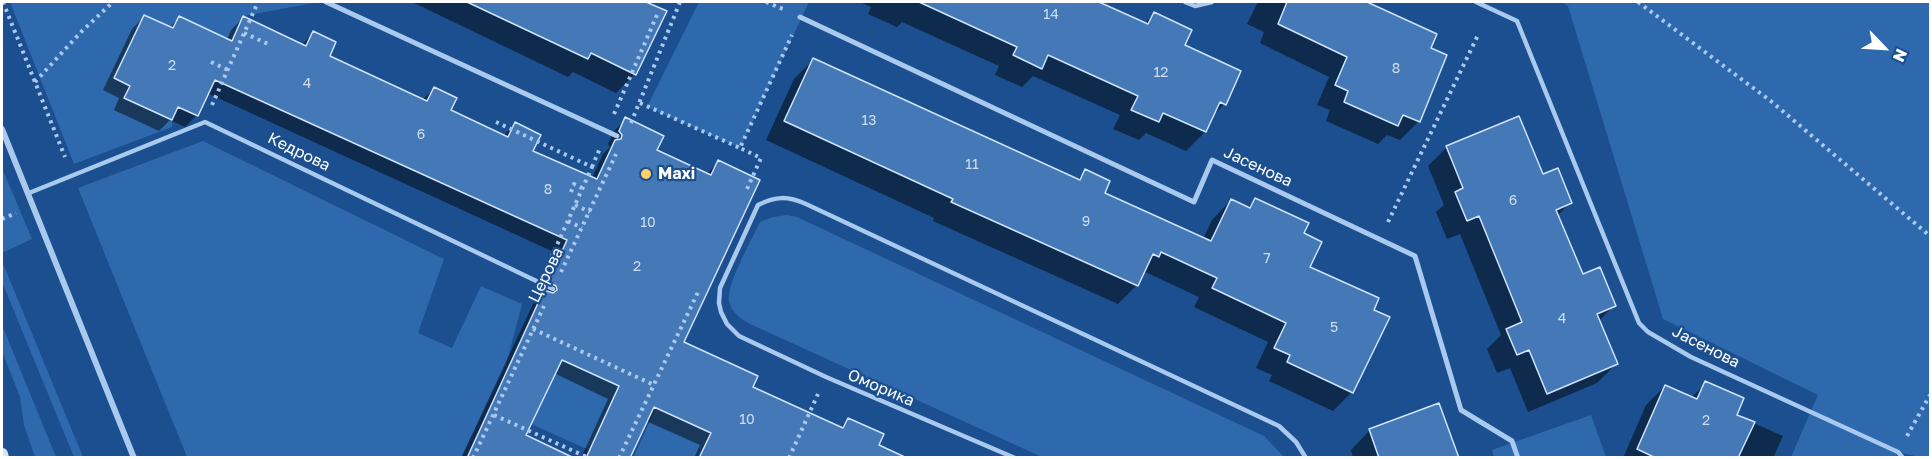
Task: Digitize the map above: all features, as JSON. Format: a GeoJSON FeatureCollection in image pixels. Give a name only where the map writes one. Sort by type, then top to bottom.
{"type":"FeatureCollection","features":[{"type":"Feature","properties":{"kind":"street"},"geometry":{"type":"LineString","coordinates":[[326,2],[617,136]]}},
{"type":"Feature","properties":{"kind":"street","name":"Јасенова"},"geometry":{"type":"LineString","coordinates":[[800,17],[1194,202],[1212,160],[1415,256],[1461,410],[1512,441],[1518,458]]}},
{"type":"Feature","properties":{"kind":"street"},"geometry":{"type":"LineString","coordinates":[[2,129],[134,458]]}},
{"type":"Feature","properties":{"kind":"lane"},"geometry":{"type":"LineString","coordinates":[[1185,2],[1195,6],[1212,2]]}},
{"type":"Feature","properties":{"kind":"lane","name":"Јасенова"},"geometry":{"type":"LineString","coordinates":[[1476,2],[1517,21],[1639,323],[1647,332],[1691,357],[1898,452],[1903,458]]}},
{"type":"Feature","properties":{"kind":"lane","name":"Кедрова"},"geometry":{"type":"LineString","coordinates":[[29,193],[205,122],[553,289]]}},
{"type":"Feature","properties":{"kind":"lane","name":"Оморика"},"geometry":{"type":"LineString","coordinates":[[1015,458],[826,377],[739,336],[727,324],[721,312],[720,288],[758,205],[771,198],[785,197],[806,204],[1280,426],[1296,442],[1306,458]]}},
{"type":"Feature","properties":{"kind":"path"},"geometry":{"type":"LineString","coordinates":[[3,2],[72,176]]}},
{"type":"Feature","properties":{"kind":"path"},"geometry":{"type":"LineString","coordinates":[[35,82],[82,31],[113,2]]}},
{"type":"Feature","properties":{"kind":"path"},"geometry":{"type":"LineString","coordinates":[[222,83],[258,2]]}},
{"type":"Feature","properties":{"kind":"path"},"geometry":{"type":"LineString","coordinates":[[627,130],[680,2]]}},
{"type":"Feature","properties":{"kind":"path"},"geometry":{"type":"LineString","coordinates":[[1638,2],[1772,102],[1930,236]]}},
{"type":"Feature","properties":{"kind":"path"},"geometry":{"type":"LineString","coordinates":[[541,283],[657,15]]}},
{"type":"Feature","properties":{"kind":"path"},"geometry":{"type":"LineString","coordinates":[[740,148],[800,17]]}},
{"type":"Feature","properties":{"kind":"path"},"geometry":{"type":"LineString","coordinates":[[244,33],[268,44]]}},
{"type":"Feature","properties":{"kind":"path"},"geometry":{"type":"LineString","coordinates":[[1380,239],[1478,35]]}},
{"type":"Feature","properties":{"kind":"path"},"geometry":{"type":"LineString","coordinates":[[212,62],[228,70]]}},
{"type":"Feature","properties":{"kind":"path"},"geometry":{"type":"LineString","coordinates":[[640,103],[761,158],[746,191]]}},
{"type":"Feature","properties":{"kind":"path"},"geometry":{"type":"LineString","coordinates":[[496,122],[592,167]]}},
{"type":"Feature","properties":{"kind":"path","name":"Церова"},"geometry":{"type":"LineString","coordinates":[[473,458],[619,149]]}},
{"type":"Feature","properties":{"kind":"path"},"geometry":{"type":"LineString","coordinates":[[571,192],[574,184],[582,188]]}},
{"type":"Feature","properties":{"kind":"path"},"geometry":{"type":"LineString","coordinates":[[575,205],[590,212]]}},
{"type":"Feature","properties":{"kind":"path"},"geometry":{"type":"LineString","coordinates":[[567,221],[582,228]]}},
{"type":"Feature","properties":{"kind":"path"},"geometry":{"type":"LineString","coordinates":[[619,458],[700,288]]}},
{"type":"Feature","properties":{"kind":"path"},"geometry":{"type":"LineString","coordinates":[[533,329],[654,385]]}},
{"type":"Feature","properties":{"kind":"path"},"geometry":{"type":"LineString","coordinates":[[789,458],[826,377]]}},
{"type":"Feature","properties":{"kind":"path"},"geometry":{"type":"LineString","coordinates":[[1898,452],[1930,395]]}},
{"type":"Feature","properties":{"kind":"path"},"geometry":{"type":"LineString","coordinates":[[493,415],[589,458]]}},
{"type":"Feature","properties":{"kind":"shaded area"},"geometry":{"type":"Polygon","coordinates":[[[10,2],[319,2],[243,16],[225,54],[195,23],[179,16],[173,28],[144,15],[135,34],[130,86],[125,98],[172,120],[172,127],[74,164],[10,2]]]}},
{"type":"Feature","properties":{"kind":"shaded area"},"geometry":{"type":"Polygon","coordinates":[[[699,2],[809,2],[740,148],[647,107],[699,2]]]}},
{"type":"Feature","properties":{"kind":"shaded area"},"geometry":{"type":"Polygon","coordinates":[[[1561,2],[1930,2],[1930,457],[1898,452],[1895,458],[1791,457],[1818,395],[1663,319],[1568,6],[1561,2]]]}},
{"type":"Feature","properties":{"kind":"shaded area"},"geometry":{"type":"Polygon","coordinates":[[[203,141],[444,259],[418,333],[452,348],[481,286],[522,304],[506,365],[462,457],[187,457],[78,188],[203,141]]]}},
{"type":"Feature","properties":{"kind":"shaded area"},"geometry":{"type":"Polygon","coordinates":[[[2,168],[32,239],[2,253],[2,168]]]}},
{"type":"Feature","properties":{"kind":"shaded area"},"geometry":{"type":"Polygon","coordinates":[[[787,215],[797,217],[1264,436],[1284,457],[1042,457],[750,324],[737,315],[730,305],[731,284],[760,222],[787,215]]]}},
{"type":"Feature","properties":{"kind":"shaded area"},"geometry":{"type":"Polygon","coordinates":[[[2,261],[83,457],[74,457],[2,282],[2,261]]]}},
{"type":"Feature","properties":{"kind":"shaded area"},"geometry":{"type":"Polygon","coordinates":[[[2,325],[56,457],[35,457],[24,425],[20,397],[2,351],[2,325]]]}},
{"type":"Feature","properties":{"kind":"shaded area"},"geometry":{"type":"Polygon","coordinates":[[[562,360],[619,386],[589,450],[531,424],[562,360]]]}},
{"type":"Feature","properties":{"kind":"shaded area"},"geometry":{"type":"Polygon","coordinates":[[[656,408],[711,433],[701,453],[711,457],[633,458],[656,408]]]}},
{"type":"Feature","properties":{"kind":"shaded area"},"geometry":{"type":"Polygon","coordinates":[[[1591,415],[1606,457],[1494,457],[1492,450],[1591,415]]]}},
{"type":"Feature","properties":{"kind":"building"},"geometry":{"type":"Polygon","coordinates":[[[467,2],[646,2],[667,11],[636,75],[591,53],[588,59],[467,2]]]}},
{"type":"Feature","properties":{"kind":"building"},"geometry":{"type":"Polygon","coordinates":[[[919,2],[1099,2],[1148,24],[1154,12],[1192,30],[1185,45],[1241,71],[1226,105],[1220,102],[1206,132],[1163,113],[1159,122],[1131,110],[1138,96],[1048,55],[1042,69],[1013,55],[1017,47],[919,2]]]}},
{"type":"Feature","properties":{"kind":"building"},"geometry":{"type":"Polygon","coordinates":[[[1287,2],[1367,2],[1437,34],[1431,48],[1447,55],[1420,122],[1403,115],[1398,126],[1344,102],[1348,91],[1335,85],[1347,57],[1278,24],[1287,2]]]}},
{"type":"Feature","properties":{"kind":"building"},"geometry":{"type":"Polygon","coordinates":[[[144,15],[173,28],[179,16],[232,41],[243,16],[306,46],[313,31],[336,42],[330,56],[427,101],[434,87],[457,98],[451,110],[508,137],[515,122],[541,135],[533,151],[597,179],[615,140],[621,139],[622,135],[619,131],[625,117],[664,136],[657,150],[711,175],[718,160],[760,180],[684,342],[758,376],[753,387],[843,428],[848,418],[884,434],[879,445],[907,458],[699,458],[711,433],[654,407],[630,458],[586,458],[619,386],[562,360],[526,435],[574,458],[467,458],[544,290],[553,293],[557,290],[556,286],[548,282],[567,240],[215,80],[198,116],[178,107],[172,120],[124,98],[130,86],[114,78],[144,15]]]}},
{"type":"Feature","properties":{"kind":"building"},"geometry":{"type":"Polygon","coordinates":[[[813,58],[1080,180],[1085,169],[1110,181],[1105,193],[1211,241],[1231,199],[1250,208],[1255,198],[1309,223],[1304,233],[1322,242],[1310,267],[1379,298],[1374,310],[1390,317],[1353,393],[1287,362],[1290,355],[1274,348],[1286,323],[1212,288],[1217,278],[1161,252],[1159,257],[1153,254],[1138,286],[951,202],[953,199],[784,121],[813,58]]]}},
{"type":"Feature","properties":{"kind":"building"},"geometry":{"type":"Polygon","coordinates":[[[1519,116],[1543,174],[1558,168],[1572,203],[1556,210],[1583,274],[1600,267],[1616,306],[1597,314],[1618,364],[1547,394],[1529,350],[1517,355],[1506,329],[1522,322],[1479,216],[1467,221],[1455,192],[1463,188],[1446,146],[1519,116]]]}},
{"type":"Feature","properties":{"kind":"building"},"geometry":{"type":"Polygon","coordinates":[[[1705,381],[1744,398],[1737,415],[1755,422],[1738,458],[1656,458],[1637,449],[1665,385],[1697,399],[1705,381]]]}},
{"type":"Feature","properties":{"kind":"building"},"geometry":{"type":"Polygon","coordinates":[[[1439,403],[1459,458],[1379,458],[1369,429],[1439,403]]]}},
{"type":"Feature","properties":{"kind":"place","name":"Maxi"},"geometry":{"type":"Point","coordinates":[646,174]}}]}
